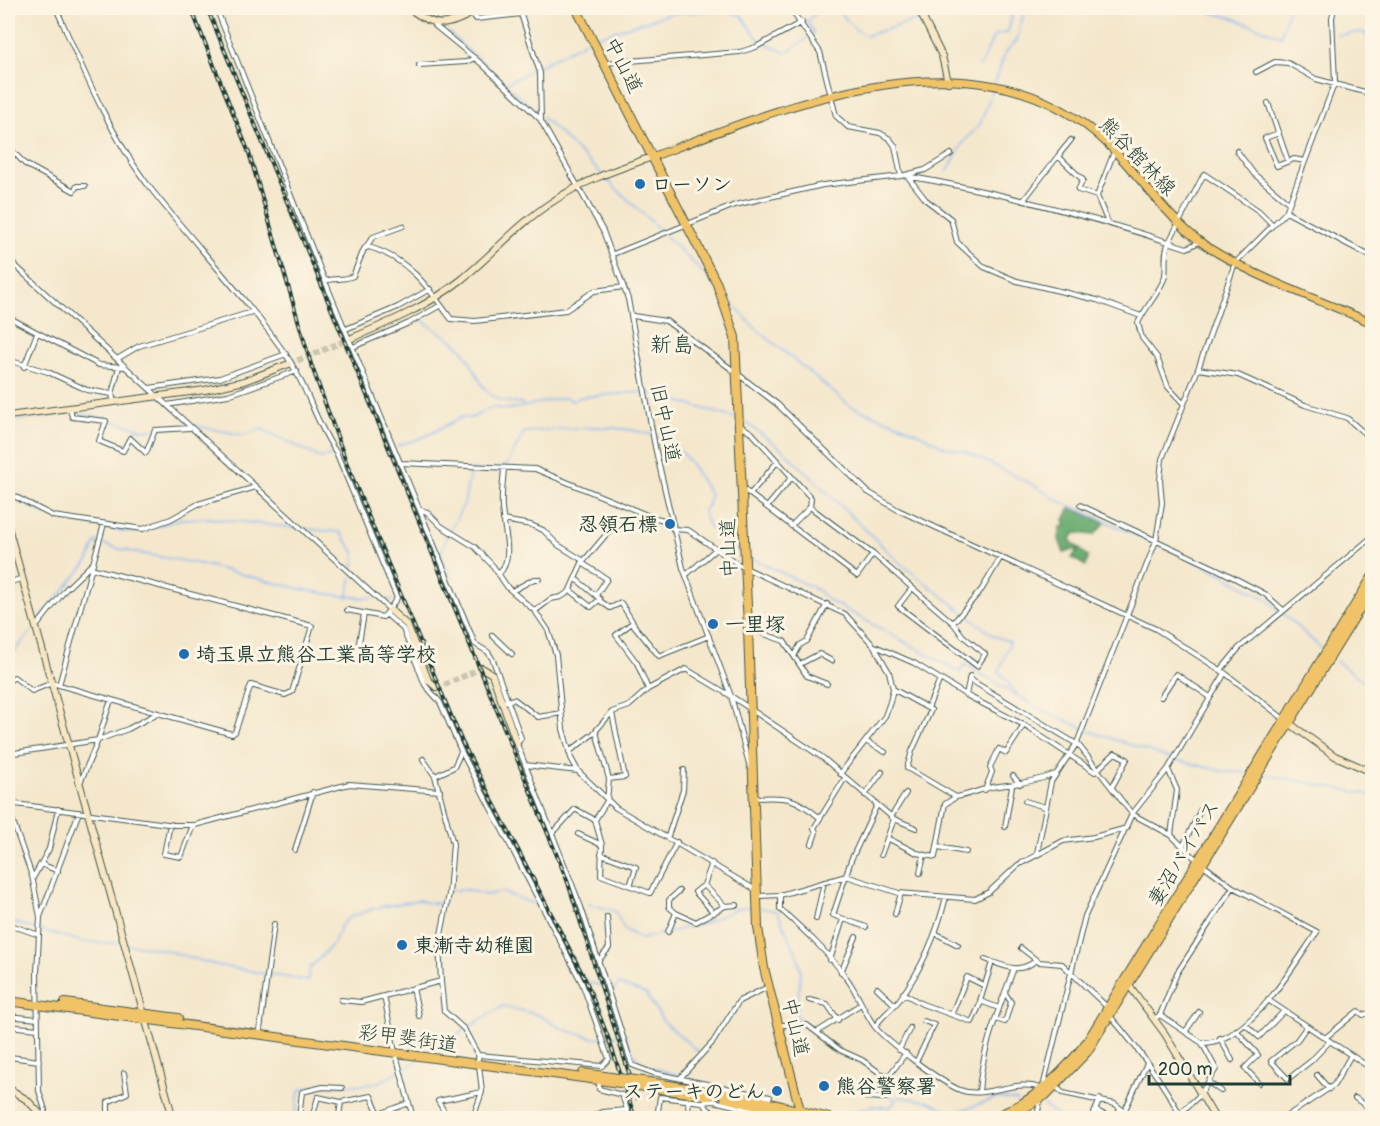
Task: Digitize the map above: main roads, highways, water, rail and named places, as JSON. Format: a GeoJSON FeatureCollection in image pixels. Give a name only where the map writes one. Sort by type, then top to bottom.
{"type":"FeatureCollection","features":[{"type":"Feature","properties":{"kind":"highway","name":"中山道"},"geometry":{"type":"LineString","coordinates":[[576,8],[717,284],[735,337],[746,568],[759,941],[802,1116]]}},
{"type":"Feature","properties":{"kind":"highway","name":"妻沼バイパス"},"geometry":{"type":"LineString","coordinates":[[1008,1119],[1040,1100],[1056,1087],[1087,1052],[1372,577]]}},
{"type":"Feature","properties":{"kind":"highway","name":"妻沼バイパス"},"geometry":{"type":"LineString","coordinates":[[1287,722],[1372,589]]}},
{"type":"Feature","properties":{"kind":"highway","name":"彩甲斐街道"},"geometry":{"type":"LineString","coordinates":[[8,995],[38,1002]]}},
{"type":"Feature","properties":{"kind":"highway","name":"彩甲斐街道"},"geometry":{"type":"LineString","coordinates":[[8,1000],[479,1059],[619,1081],[724,1093],[802,1116]]}},
{"type":"Feature","properties":{"kind":"highway","name":"妻沼バイパス"},"geometry":{"type":"LineString","coordinates":[[992,1119],[1017,1107],[1042,1089],[1081,1049],[1109,1012]]}},
{"type":"Feature","properties":{"kind":"highway","name":"彩甲斐街道"},"geometry":{"type":"LineString","coordinates":[[146,1017],[260,1030],[395,1050]]}},
{"type":"Feature","properties":{"kind":"highway","name":"彩甲斐街道"},"geometry":{"type":"LineString","coordinates":[[637,1083],[723,1098],[802,1116]]}},
{"type":"Feature","properties":{"kind":"highway"},"geometry":{"type":"LineString","coordinates":[[802,1116],[829,1119]]}},
{"type":"Feature","properties":{"kind":"main road","name":"熊谷館林線"},"geometry":{"type":"LineString","coordinates":[[652,157],[760,116],[830,96],[893,85],[948,82],[994,86],[1036,98],[1080,121],[1114,150],[1179,223],[1200,241],[1235,263],[1372,321]]}},
{"type":"Feature","properties":{"kind":"waterway"},"geometry":{"type":"LineString","coordinates":[[418,8],[422,11]]}},
{"type":"Feature","properties":{"kind":"waterway"},"geometry":{"type":"LineString","coordinates":[[812,35],[814,33],[807,21],[823,8]]}},
{"type":"Feature","properties":{"kind":"waterway"},"geometry":{"type":"LineString","coordinates":[[836,8],[854,28],[865,36],[920,19]]}},
{"type":"Feature","properties":{"kind":"waterway"},"geometry":{"type":"LineString","coordinates":[[924,17],[947,15],[967,8]]}},
{"type":"Feature","properties":{"kind":"waterway"},"geometry":{"type":"LineString","coordinates":[[979,68],[994,36],[1008,32],[1014,8]]}},
{"type":"Feature","properties":{"kind":"waterway"},"geometry":{"type":"LineString","coordinates":[[995,83],[1005,53],[1017,40],[1025,8]]}},
{"type":"Feature","properties":{"kind":"waterway"},"geometry":{"type":"LineString","coordinates":[[1192,8],[1230,17],[1281,36],[1289,8]]}},
{"type":"Feature","properties":{"kind":"waterway"},"geometry":{"type":"LineString","coordinates":[[1318,8],[1329,10],[1328,37]]}},
{"type":"Feature","properties":{"kind":"waterway"},"geometry":{"type":"LineString","coordinates":[[595,37],[672,13],[725,10],[742,16],[758,39],[786,53],[808,38]]}},
{"type":"Feature","properties":{"kind":"waterway"},"geometry":{"type":"LineString","coordinates":[[448,32],[539,114]]}},
{"type":"Feature","properties":{"kind":"waterway"},"geometry":{"type":"LineString","coordinates":[[1336,35],[1363,32],[1372,42]]}},
{"type":"Feature","properties":{"kind":"waterway"},"geometry":{"type":"LineString","coordinates":[[507,83],[588,40]]}},
{"type":"Feature","properties":{"kind":"waterway"},"geometry":{"type":"LineString","coordinates":[[947,172],[963,143],[980,124],[994,87]]}},
{"type":"Feature","properties":{"kind":"waterway"},"geometry":{"type":"LineString","coordinates":[[542,117],[602,174]]}},
{"type":"Feature","properties":{"kind":"waterway"},"geometry":{"type":"LineString","coordinates":[[605,178],[662,232]]}},
{"type":"Feature","properties":{"kind":"waterway"},"geometry":{"type":"LineString","coordinates":[[666,236],[711,281]]}},
{"type":"Feature","properties":{"kind":"waterway"},"geometry":{"type":"LineString","coordinates":[[723,293],[754,327],[850,406],[906,427],[945,447],[967,452],[1037,487],[1055,499],[1217,571],[1268,600],[1322,649]]}},
{"type":"Feature","properties":{"kind":"waterway"},"geometry":{"type":"LineString","coordinates":[[422,320],[461,348],[488,392],[496,398],[506,402],[521,403],[523,406]]}},
{"type":"Feature","properties":{"kind":"waterway"},"geometry":{"type":"LineString","coordinates":[[397,446],[424,437],[462,417],[471,418],[493,407],[510,409],[559,399],[568,398],[571,401],[581,397],[643,392]]}},
{"type":"Feature","properties":{"kind":"waterway"},"geometry":{"type":"LineString","coordinates":[[647,392],[735,418]]}},
{"type":"Feature","properties":{"kind":"waterway"},"geometry":{"type":"LineString","coordinates":[[8,421],[69,414]]}},
{"type":"Feature","properties":{"kind":"waterway"},"geometry":{"type":"LineString","coordinates":[[74,414],[97,416],[144,430],[186,425]]}},
{"type":"Feature","properties":{"kind":"waterway"},"geometry":{"type":"LineString","coordinates":[[742,420],[783,450],[900,563],[994,636],[1010,642],[999,671],[1018,696],[1090,731],[1172,759]]}},
{"type":"Feature","properties":{"kind":"waterway"},"geometry":{"type":"LineString","coordinates":[[191,425],[243,435],[262,429],[321,458],[334,455]]}},
{"type":"Feature","properties":{"kind":"waterway"},"geometry":{"type":"LineString","coordinates":[[503,466],[507,465],[524,432],[604,427],[644,433],[662,439],[683,454],[710,495],[708,505],[703,511],[713,531],[723,541],[742,553]]}},
{"type":"Feature","properties":{"kind":"waterway"},"geometry":{"type":"LineString","coordinates":[[450,577],[441,555],[445,540],[464,504],[470,473],[472,470],[500,472],[500,468]]}},
{"type":"Feature","properties":{"kind":"waterway"},"geometry":{"type":"LineString","coordinates":[[17,499],[47,515]]}},
{"type":"Feature","properties":{"kind":"waterway"},"geometry":{"type":"LineString","coordinates":[[60,519],[126,532],[139,532],[180,519],[208,518],[296,528]]}},
{"type":"Feature","properties":{"kind":"waterway"},"geometry":{"type":"LineString","coordinates":[[305,529],[340,532],[355,553],[353,573]]}},
{"type":"Feature","properties":{"kind":"waterway"},"geometry":{"type":"LineString","coordinates":[[58,597],[89,560],[96,542],[200,564],[286,586],[329,594],[373,598]]}},
{"type":"Feature","properties":{"kind":"waterway"},"geometry":{"type":"LineString","coordinates":[[749,557],[817,590],[828,600],[960,672],[965,664],[1016,695]]}},
{"type":"Feature","properties":{"kind":"waterway"},"geometry":{"type":"LineString","coordinates":[[347,597],[352,578]]}},
{"type":"Feature","properties":{"kind":"waterway"},"geometry":{"type":"LineString","coordinates":[[379,599],[393,600]]}},
{"type":"Feature","properties":{"kind":"waterway"},"geometry":{"type":"LineString","coordinates":[[41,618],[55,600]]}},
{"type":"Feature","properties":{"kind":"waterway"},"geometry":{"type":"LineString","coordinates":[[8,659],[31,632]]}},
{"type":"Feature","properties":{"kind":"waterway"},"geometry":{"type":"LineString","coordinates":[[1336,661],[1372,687]]}},
{"type":"Feature","properties":{"kind":"waterway"},"geometry":{"type":"LineString","coordinates":[[1176,760],[1226,772],[1248,773]]}},
{"type":"Feature","properties":{"kind":"waterway"},"geometry":{"type":"LineString","coordinates":[[1262,774],[1372,795]]}},
{"type":"Feature","properties":{"kind":"waterway"},"geometry":{"type":"LineString","coordinates":[[451,891],[467,890],[486,895],[501,892],[534,904],[536,902]]}},
{"type":"Feature","properties":{"kind":"waterway"},"geometry":{"type":"LineString","coordinates":[[126,944],[161,949],[216,965],[308,981],[310,968],[334,943],[341,925],[348,918],[375,908],[419,900],[445,904]]}},
{"type":"Feature","properties":{"kind":"waterway"},"geometry":{"type":"LineString","coordinates":[[589,904],[615,911],[624,929],[641,939],[705,923],[738,908],[753,907]]}},
{"type":"Feature","properties":{"kind":"waterway"},"geometry":{"type":"LineString","coordinates":[[761,908],[777,911],[797,954],[801,972],[796,1015],[803,1023]]}},
{"type":"Feature","properties":{"kind":"waterway"},"geometry":{"type":"LineString","coordinates":[[8,921],[83,942],[121,943]]}},
{"type":"Feature","properties":{"kind":"waterway"},"geometry":{"type":"LineString","coordinates":[[581,980],[605,987]]}},
{"type":"Feature","properties":{"kind":"waterway"},"geometry":{"type":"LineString","coordinates":[[610,989],[613,990],[619,984],[646,994],[663,1021],[700,1053]]}},
{"type":"Feature","properties":{"kind":"waterway"},"geometry":{"type":"LineString","coordinates":[[428,1053],[503,1006],[539,1015],[562,1029],[594,1038],[625,1034],[629,1046],[641,1065],[678,1075]]}},
{"type":"Feature","properties":{"kind":"waterway"},"geometry":{"type":"LineString","coordinates":[[825,1041],[837,1051],[867,1066]]}},
{"type":"Feature","properties":{"kind":"waterway"},"geometry":{"type":"LineString","coordinates":[[403,1070],[419,1059]]}},
{"type":"Feature","properties":{"kind":"waterway"},"geometry":{"type":"LineString","coordinates":[[295,1118],[299,1091],[326,1085],[372,1084],[398,1072]]}},
{"type":"Feature","properties":{"kind":"waterway"},"geometry":{"type":"LineString","coordinates":[[686,1077],[693,1079]]}},
{"type":"Feature","properties":{"kind":"waterway"},"geometry":{"type":"LineString","coordinates":[[892,1086],[889,1095],[894,1099]]}},
{"type":"Feature","properties":{"kind":"waterway"},"geometry":{"type":"LineString","coordinates":[[840,1117],[873,1106],[891,1107],[898,1097],[927,1101],[954,1113],[997,1098],[1018,1101]]}},
{"type":"Feature","properties":{"kind":"waterway"},"geometry":{"type":"LineString","coordinates":[[1044,1106],[1061,1118]]}},
{"type":"Feature","properties":{"kind":"tunnel"},"geometry":{"type":"LineString","coordinates":[[289,364],[352,338]]}},
{"type":"Feature","properties":{"kind":"tunnel"},"geometry":{"type":"LineString","coordinates":[[436,687],[482,668]]}},
{"type":"Feature","properties":{"kind":"railway"},"geometry":{"type":"LineString","coordinates":[[191,8],[249,153],[311,364],[348,467],[462,742],[586,981],[635,1118]]}},
{"type":"Feature","properties":{"kind":"railway"},"geometry":{"type":"LineString","coordinates":[[207,8],[567,880],[637,1098]]}},
{"type":"Feature","properties":{"kind":"place","name":"ローソン"},"geometry":{"type":"Point","coordinates":[640,184]}},
{"type":"Feature","properties":{"kind":"place","name":"忍領石標"},"geometry":{"type":"Point","coordinates":[670,524]}},
{"type":"Feature","properties":{"kind":"place","name":"一里塚"},"geometry":{"type":"Point","coordinates":[713,624]}},
{"type":"Feature","properties":{"kind":"place","name":"埼玉県立熊谷工業高等学校"},"geometry":{"type":"Point","coordinates":[184,654]}},
{"type":"Feature","properties":{"kind":"place","name":"東漸寺幼稚園"},"geometry":{"type":"Point","coordinates":[402,945]}},
{"type":"Feature","properties":{"kind":"place","name":"熊谷警察署"},"geometry":{"type":"Point","coordinates":[824,1086]}},
{"type":"Feature","properties":{"kind":"place","name":"ステーキのどん"},"geometry":{"type":"Point","coordinates":[777,1091]}},
{"type":"Feature","properties":{"kind":"district","name":"新島"},"geometry":{"type":"Point","coordinates":[672,344]}}]}
